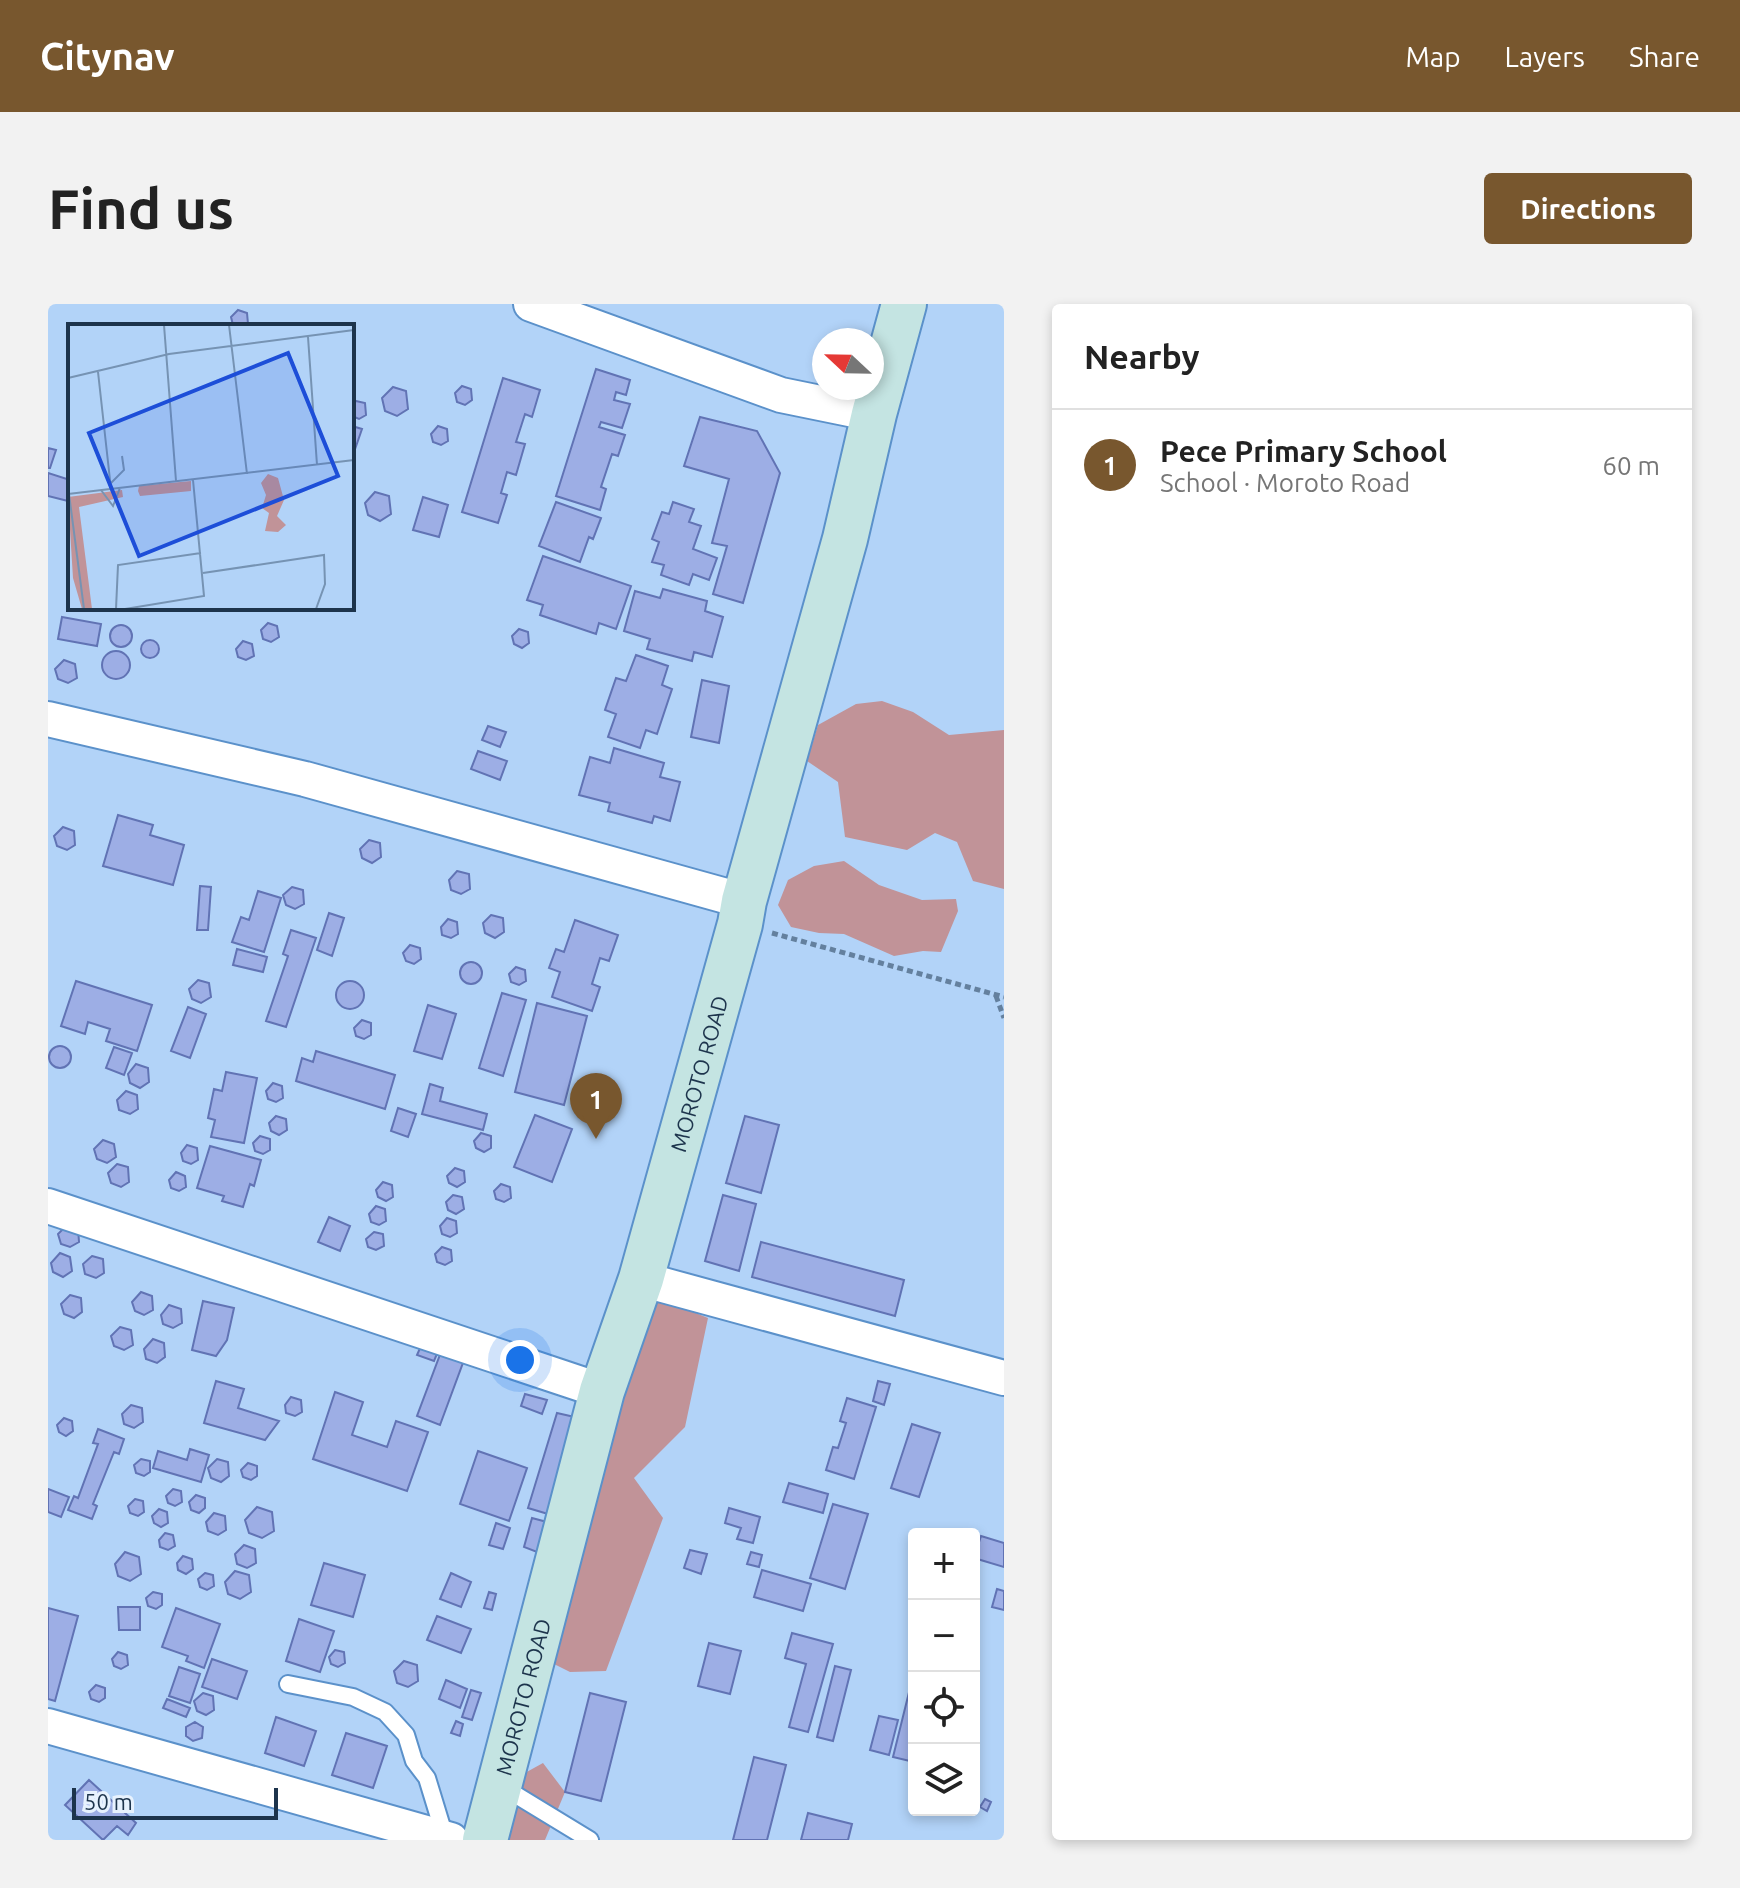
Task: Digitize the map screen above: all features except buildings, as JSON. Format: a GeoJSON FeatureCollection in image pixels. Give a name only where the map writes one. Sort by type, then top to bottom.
{"type":"FeatureCollection","features":[{"type":"Feature","properties":{"kind":"main road","name":"MOROTO ROAD"},"geometry":{"type":"LineString","coordinates":[[461,1840],[499,1785],[602,1391],[641,1279],[845,539],[904,304]]}},
{"type":"Feature","properties":{"kind":"street"},"geometry":{"type":"LineString","coordinates":[[531,304],[781,395],[874,414]]}},
{"type":"Feature","properties":{"kind":"street"},"geometry":{"type":"LineString","coordinates":[[48,719],[305,779],[742,913]]}},
{"type":"Feature","properties":{"kind":"street"},"geometry":{"type":"LineString","coordinates":[[48,1206],[602,1391]]}},
{"type":"Feature","properties":{"kind":"street"},"geometry":{"type":"LineString","coordinates":[[641,1279],[1004,1378]]}},
{"type":"Feature","properties":{"kind":"street"},"geometry":{"type":"LineString","coordinates":[[48,1726],[461,1840]]}},
{"type":"Feature","properties":{"kind":"lane"},"geometry":{"type":"LineString","coordinates":[[288,1684],[353,1697],[385,1712],[406,1735],[414,1761],[427,1778],[461,1840]]}},
{"type":"Feature","properties":{"kind":"lane"},"geometry":{"type":"LineString","coordinates":[[499,1785],[590,1840]]}},
{"type":"Feature","properties":{"kind":"path"},"geometry":{"type":"LineString","coordinates":[[742,913],[1004,997]]}},
{"type":"Feature","properties":{"kind":"path"},"geometry":{"type":"LineString","coordinates":[[996,995],[1004,1018]]}},
{"type":"Feature","properties":{"kind":"shaded area"},"geometry":{"type":"Polygon","coordinates":[[[882,701],[913,712],[949,735],[1004,730],[1004,889],[973,881],[957,842],[935,833],[907,850],[845,837],[838,782],[807,761],[818,725],[856,704],[882,701]]]}},
{"type":"Feature","properties":{"kind":"shaded area"},"geometry":{"type":"Polygon","coordinates":[[[844,861],[879,885],[922,900],[956,899],[958,911],[941,952],[923,951],[894,956],[844,934],[791,927],[778,905],[788,880],[814,866],[844,861]]]}},
{"type":"Feature","properties":{"kind":"shaded area"},"geometry":{"type":"Polygon","coordinates":[[[644,1292],[708,1318],[685,1427],[634,1478],[663,1518],[606,1671],[570,1672],[536,1655],[644,1292]]]}},
{"type":"Feature","properties":{"kind":"shaded area"},"geometry":{"type":"Polygon","coordinates":[[[543,1763],[565,1792],[545,1840],[493,1840],[514,1779],[543,1763]]]}},
{"type":"Feature","properties":{"kind":"place","name":"Pece Primary School"},"geometry":{"type":"Point","coordinates":[596,1139]}}]}
